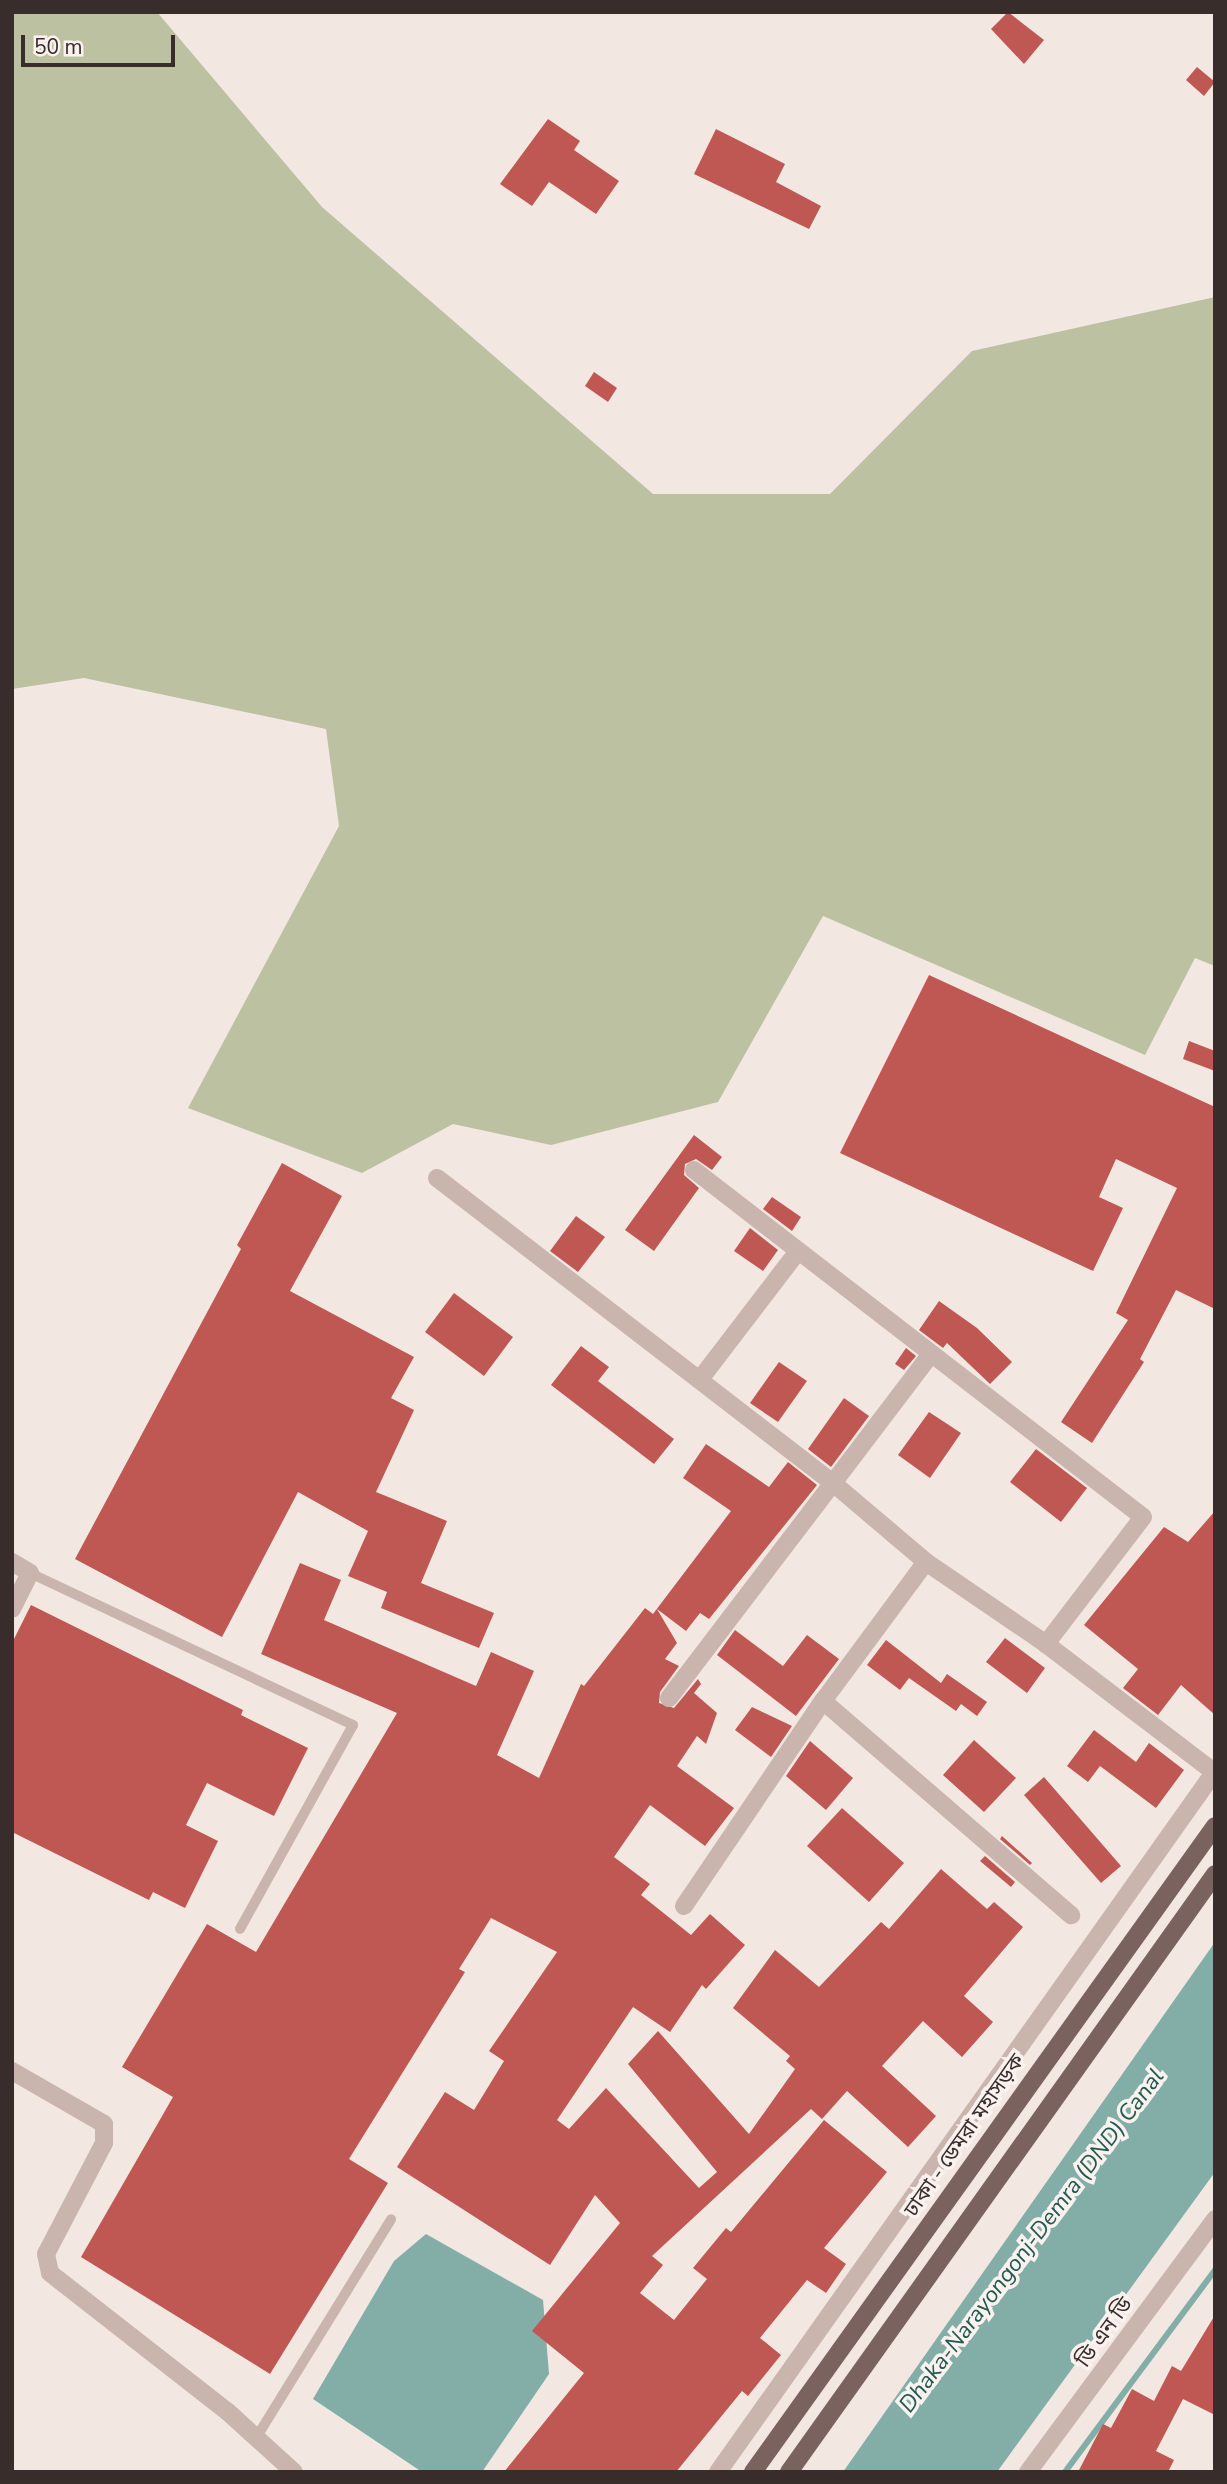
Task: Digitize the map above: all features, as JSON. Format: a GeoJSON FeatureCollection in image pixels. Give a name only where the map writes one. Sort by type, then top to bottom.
{"type":"FeatureCollection","features":[{"type":"Feature","properties":{"kind":"main road","name":"ঢাকা - ডেমরা মহাসড়ক"},"geometry":{"type":"LineString","coordinates":[[753,2472],[1215,1826]]}},
{"type":"Feature","properties":{"kind":"main road"},"geometry":{"type":"LineString","coordinates":[[789,2472],[1215,1874]]}},
{"type":"Feature","properties":{"kind":"street"},"geometry":{"type":"LineString","coordinates":[[694,1170],[1143,1517],[1046,1644]]}},
{"type":"Feature","properties":{"kind":"street"},"geometry":{"type":"LineString","coordinates":[[437,1178],[701,1378],[833,1483],[926,1562],[1046,1644],[1214,1771],[718,2472]]}},
{"type":"Feature","properties":{"kind":"street"},"geometry":{"type":"LineString","coordinates":[[701,1378],[798,1251]]}},
{"type":"Feature","properties":{"kind":"street"},"geometry":{"type":"LineString","coordinates":[[669,1699],[931,1354]]}},
{"type":"Feature","properties":{"kind":"street"},"geometry":{"type":"LineString","coordinates":[[12,1562],[30,1573],[12,1609]]}},
{"type":"Feature","properties":{"kind":"street"},"geometry":{"type":"LineString","coordinates":[[684,1906],[823,1700],[926,1562]]}},
{"type":"Feature","properties":{"kind":"street"},"geometry":{"type":"LineString","coordinates":[[823,1700],[1071,1914]]}},
{"type":"Feature","properties":{"kind":"street"},"geometry":{"type":"LineString","coordinates":[[12,2071],[104,2124],[104,2143],[46,2254],[50,2273],[256,2438],[294,2472]]}},
{"type":"Feature","properties":{"kind":"street","name":"ডি এন ডি"},"geometry":{"type":"LineString","coordinates":[[1028,2472],[1215,2219]]}},
{"type":"Feature","properties":{"kind":"lane"},"geometry":{"type":"LineString","coordinates":[[30,1573],[353,1725],[240,1929]]}},
{"type":"Feature","properties":{"kind":"lane"},"geometry":{"type":"LineString","coordinates":[[256,2438],[391,2219]]}},
{"type":"Feature","properties":{"kind":"green space"},"geometry":{"type":"Polygon","coordinates":[[[12,12],[157,12],[322,207],[653,494],[830,494],[972,351],[1215,297],[1215,966],[1195,958],[1145,1055],[823,916],[718,1102],[551,1145],[453,1124],[362,1173],[188,1108],[339,826],[326,729],[84,678],[12,689],[12,12]]]}},
{"type":"Feature","properties":{"kind":"water","name":"Dhaka-Narayongonj-Demra (DND) Canal"},"geometry":{"type":"Polygon","coordinates":[[[1215,1942],[1215,2172],[997,2472],[843,2472],[1215,1942]]]}},
{"type":"Feature","properties":{"kind":"water"},"geometry":{"type":"Polygon","coordinates":[[[426,2234],[543,2300],[549,2374],[482,2472],[422,2472],[313,2399],[394,2261],[426,2234]]]}},
{"type":"Feature","properties":{"kind":"building"},"geometry":{"type":"Polygon","coordinates":[[[1008,12],[1044,40],[1024,64],[991,29],[1008,12]]]}},
{"type":"Feature","properties":{"kind":"building"},"geometry":{"type":"Polygon","coordinates":[[[1197,67],[1215,82],[1204,96],[1186,80],[1197,67]]]}},
{"type":"Feature","properties":{"kind":"building"},"geometry":{"type":"Polygon","coordinates":[[[548,119],[580,141],[574,150],[619,181],[596,214],[549,182],[532,206],[500,184],[548,119]]]}},
{"type":"Feature","properties":{"kind":"building"},"geometry":{"type":"Polygon","coordinates":[[[716,129],[785,164],[776,182],[821,206],[809,229],[694,174],[716,129]]]}},
{"type":"Feature","properties":{"kind":"building"},"geometry":{"type":"Polygon","coordinates":[[[594,372],[617,388],[608,402],[585,386],[594,372]]]}},
{"type":"Feature","properties":{"kind":"building"},"geometry":{"type":"Polygon","coordinates":[[[929,975],[1215,1107],[1215,1309],[1176,1290],[1140,1359],[1144,1362],[1092,1443],[1061,1422],[1128,1320],[1116,1313],[1177,1188],[1116,1159],[1099,1197],[1123,1208],[1093,1271],[840,1153],[929,975]]]}},
{"type":"Feature","properties":{"kind":"building"},"geometry":{"type":"Polygon","coordinates":[[[1189,1041],[1215,1051],[1215,1071],[1183,1059],[1189,1041]]]}},
{"type":"Feature","properties":{"kind":"building"},"geometry":{"type":"Polygon","coordinates":[[[694,1135],[722,1157],[712,1170],[696,1159],[685,1164],[684,1175],[699,1188],[654,1251],[625,1230],[694,1135]]]}},
{"type":"Feature","properties":{"kind":"building"},"geometry":{"type":"Polygon","coordinates":[[[282,1163],[342,1196],[290,1291],[414,1357],[391,1398],[414,1410],[376,1492],[447,1521],[421,1583],[494,1613],[479,1648],[381,1608],[387,1592],[348,1576],[368,1531],[298,1492],[222,1637],[75,1559],[241,1249],[237,1245],[282,1163]]]}},
{"type":"Feature","properties":{"kind":"building"},"geometry":{"type":"Polygon","coordinates":[[[772,1197],[801,1217],[792,1231],[763,1209],[772,1197]]]}},
{"type":"Feature","properties":{"kind":"building"},"geometry":{"type":"Polygon","coordinates":[[[576,1216],[605,1237],[578,1272],[550,1251],[576,1216]]]}},
{"type":"Feature","properties":{"kind":"building"},"geometry":{"type":"Polygon","coordinates":[[[750,1228],[778,1250],[763,1271],[734,1251],[750,1228]]]}},
{"type":"Feature","properties":{"kind":"building"},"geometry":{"type":"Polygon","coordinates":[[[454,1293],[513,1337],[484,1376],[425,1332],[454,1293]]]}},
{"type":"Feature","properties":{"kind":"building"},"geometry":{"type":"Polygon","coordinates":[[[939,1301],[977,1328],[1012,1362],[990,1384],[947,1343],[943,1348],[919,1330],[939,1301]]]}},
{"type":"Feature","properties":{"kind":"building"},"geometry":{"type":"Polygon","coordinates":[[[581,1346],[609,1367],[598,1381],[674,1439],[654,1464],[551,1385],[581,1346]]]}},
{"type":"Feature","properties":{"kind":"building"},"geometry":{"type":"Polygon","coordinates":[[[906,1348],[916,1356],[904,1370],[895,1364],[906,1348]]]}},
{"type":"Feature","properties":{"kind":"building"},"geometry":{"type":"Polygon","coordinates":[[[779,1362],[807,1381],[778,1422],[750,1403],[779,1362]]]}},
{"type":"Feature","properties":{"kind":"building"},"geometry":{"type":"Polygon","coordinates":[[[844,1398],[869,1416],[831,1467],[808,1449],[844,1398]]]}},
{"type":"Feature","properties":{"kind":"building"},"geometry":{"type":"Polygon","coordinates":[[[929,1412],[961,1433],[930,1478],[898,1455],[929,1412]]]}},
{"type":"Feature","properties":{"kind":"building"},"geometry":{"type":"Polygon","coordinates":[[[706,1444],[769,1487],[788,1462],[817,1485],[709,1619],[700,1613],[686,1631],[657,1609],[677,1643],[665,1659],[679,1666],[660,1692],[659,1703],[674,1708],[698,1679],[701,1684],[694,1693],[717,1713],[706,1744],[697,1736],[677,1766],[734,1808],[705,1846],[650,1805],[614,1857],[650,1884],[641,1895],[691,1935],[710,1914],[745,1945],[706,1989],[702,1985],[670,2032],[633,2007],[557,2120],[569,2129],[606,2088],[699,2188],[717,2172],[628,2064],[658,2031],[749,2134],[795,2069],[786,2061],[790,2056],[733,2008],[775,1950],[819,1987],[881,1922],[889,1929],[941,1869],[987,1909],[994,1902],[1023,1927],[964,1996],[993,2022],[962,2057],[923,2021],[882,2066],[936,2116],[908,2147],[847,2091],[822,2119],[811,2109],[652,2256],[663,2265],[640,2293],[674,2320],[707,2279],[693,2268],[726,2228],[731,2232],[824,2120],[887,2172],[824,2248],[846,2264],[826,2293],[807,2280],[760,2338],[781,2355],[748,2396],[742,2391],[676,2472],[504,2472],[584,2373],[532,2331],[620,2223],[595,2195],[550,2265],[397,2167],[445,2092],[474,2110],[504,2061],[489,2051],[557,1952],[491,1918],[459,1969],[465,1972],[349,2159],[388,2183],[270,2374],[81,2257],[173,2097],[122,2067],[207,1924],[256,1952],[397,1713],[261,1654],[300,1563],[341,1580],[324,1620],[476,1686],[491,1652],[534,1671],[497,1755],[539,1778],[581,1684],[584,1686],[645,1608],[653,1614],[731,1511],[683,1478],[706,1444]]]}},
{"type":"Feature","properties":{"kind":"building"},"geometry":{"type":"Polygon","coordinates":[[[1036,1449],[1087,1488],[1061,1522],[1010,1482],[1036,1449]]]}},
{"type":"Feature","properties":{"kind":"building"},"geometry":{"type":"Polygon","coordinates":[[[1215,1511],[1215,1715],[1181,1685],[1158,1715],[1123,1688],[1138,1669],[1084,1625],[1164,1527],[1188,1542],[1215,1511]]]}},
{"type":"Feature","properties":{"kind":"building"},"geometry":{"type":"Polygon","coordinates":[[[31,1605],[243,1710],[241,1715],[308,1748],[274,1816],[207,1783],[186,1825],[218,1841],[185,1908],[153,1892],[149,1900],[12,1832],[12,1643],[31,1605]]]}},
{"type":"Feature","properties":{"kind":"building"},"geometry":{"type":"Polygon","coordinates":[[[735,1630],[783,1666],[807,1635],[839,1659],[796,1716],[717,1655],[735,1630]]]}},
{"type":"Feature","properties":{"kind":"building"},"geometry":{"type":"Polygon","coordinates":[[[1005,1638],[1045,1668],[1027,1693],[986,1662],[1005,1638]]]}},
{"type":"Feature","properties":{"kind":"building"},"geometry":{"type":"Polygon","coordinates":[[[886,1640],[941,1683],[947,1674],[987,1702],[977,1716],[961,1704],[956,1711],[909,1678],[900,1690],[867,1665],[886,1640]]]}},
{"type":"Feature","properties":{"kind":"building"},"geometry":{"type":"Polygon","coordinates":[[[752,1707],[792,1726],[771,1757],[735,1730],[752,1707]]]}},
{"type":"Feature","properties":{"kind":"building"},"geometry":{"type":"Polygon","coordinates":[[[1094,1730],[1136,1762],[1149,1743],[1184,1770],[1156,1808],[1100,1766],[1088,1782],[1067,1766],[1094,1730]]]}},
{"type":"Feature","properties":{"kind":"building"},"geometry":{"type":"Polygon","coordinates":[[[974,1740],[1016,1778],[984,1812],[943,1775],[974,1740]]]}},
{"type":"Feature","properties":{"kind":"building"},"geometry":{"type":"Polygon","coordinates":[[[810,1741],[853,1778],[826,1810],[786,1776],[810,1741]]]}},
{"type":"Feature","properties":{"kind":"building"},"geometry":{"type":"Polygon","coordinates":[[[1044,1777],[1121,1866],[1101,1883],[1024,1795],[1044,1777]]]}},
{"type":"Feature","properties":{"kind":"building"},"geometry":{"type":"Polygon","coordinates":[[[842,1808],[904,1863],[869,1902],[807,1846],[842,1808]]]}},
{"type":"Feature","properties":{"kind":"building"},"geometry":{"type":"Polygon","coordinates":[[[1002,1836],[1032,1863],[1030,1865],[1000,1839],[1002,1836]]]}},
{"type":"Feature","properties":{"kind":"building"},"geometry":{"type":"Polygon","coordinates":[[[985,1856],[1015,1882],[1011,1887],[980,1861],[985,1856]]]}},
{"type":"Feature","properties":{"kind":"building"},"geometry":{"type":"Polygon","coordinates":[[[1215,2315],[1215,2415],[1183,2399],[1156,2451],[1174,2460],[1168,2472],[1078,2472],[1103,2424],[1111,2428],[1132,2389],[1154,2401],[1172,2366],[1181,2371],[1215,2315]]]}},
{"type":"Feature","properties":{"kind":"waterway"},"geometry":{"type":"LineString","coordinates":[[1065,2472],[1215,2270]]}}]}
